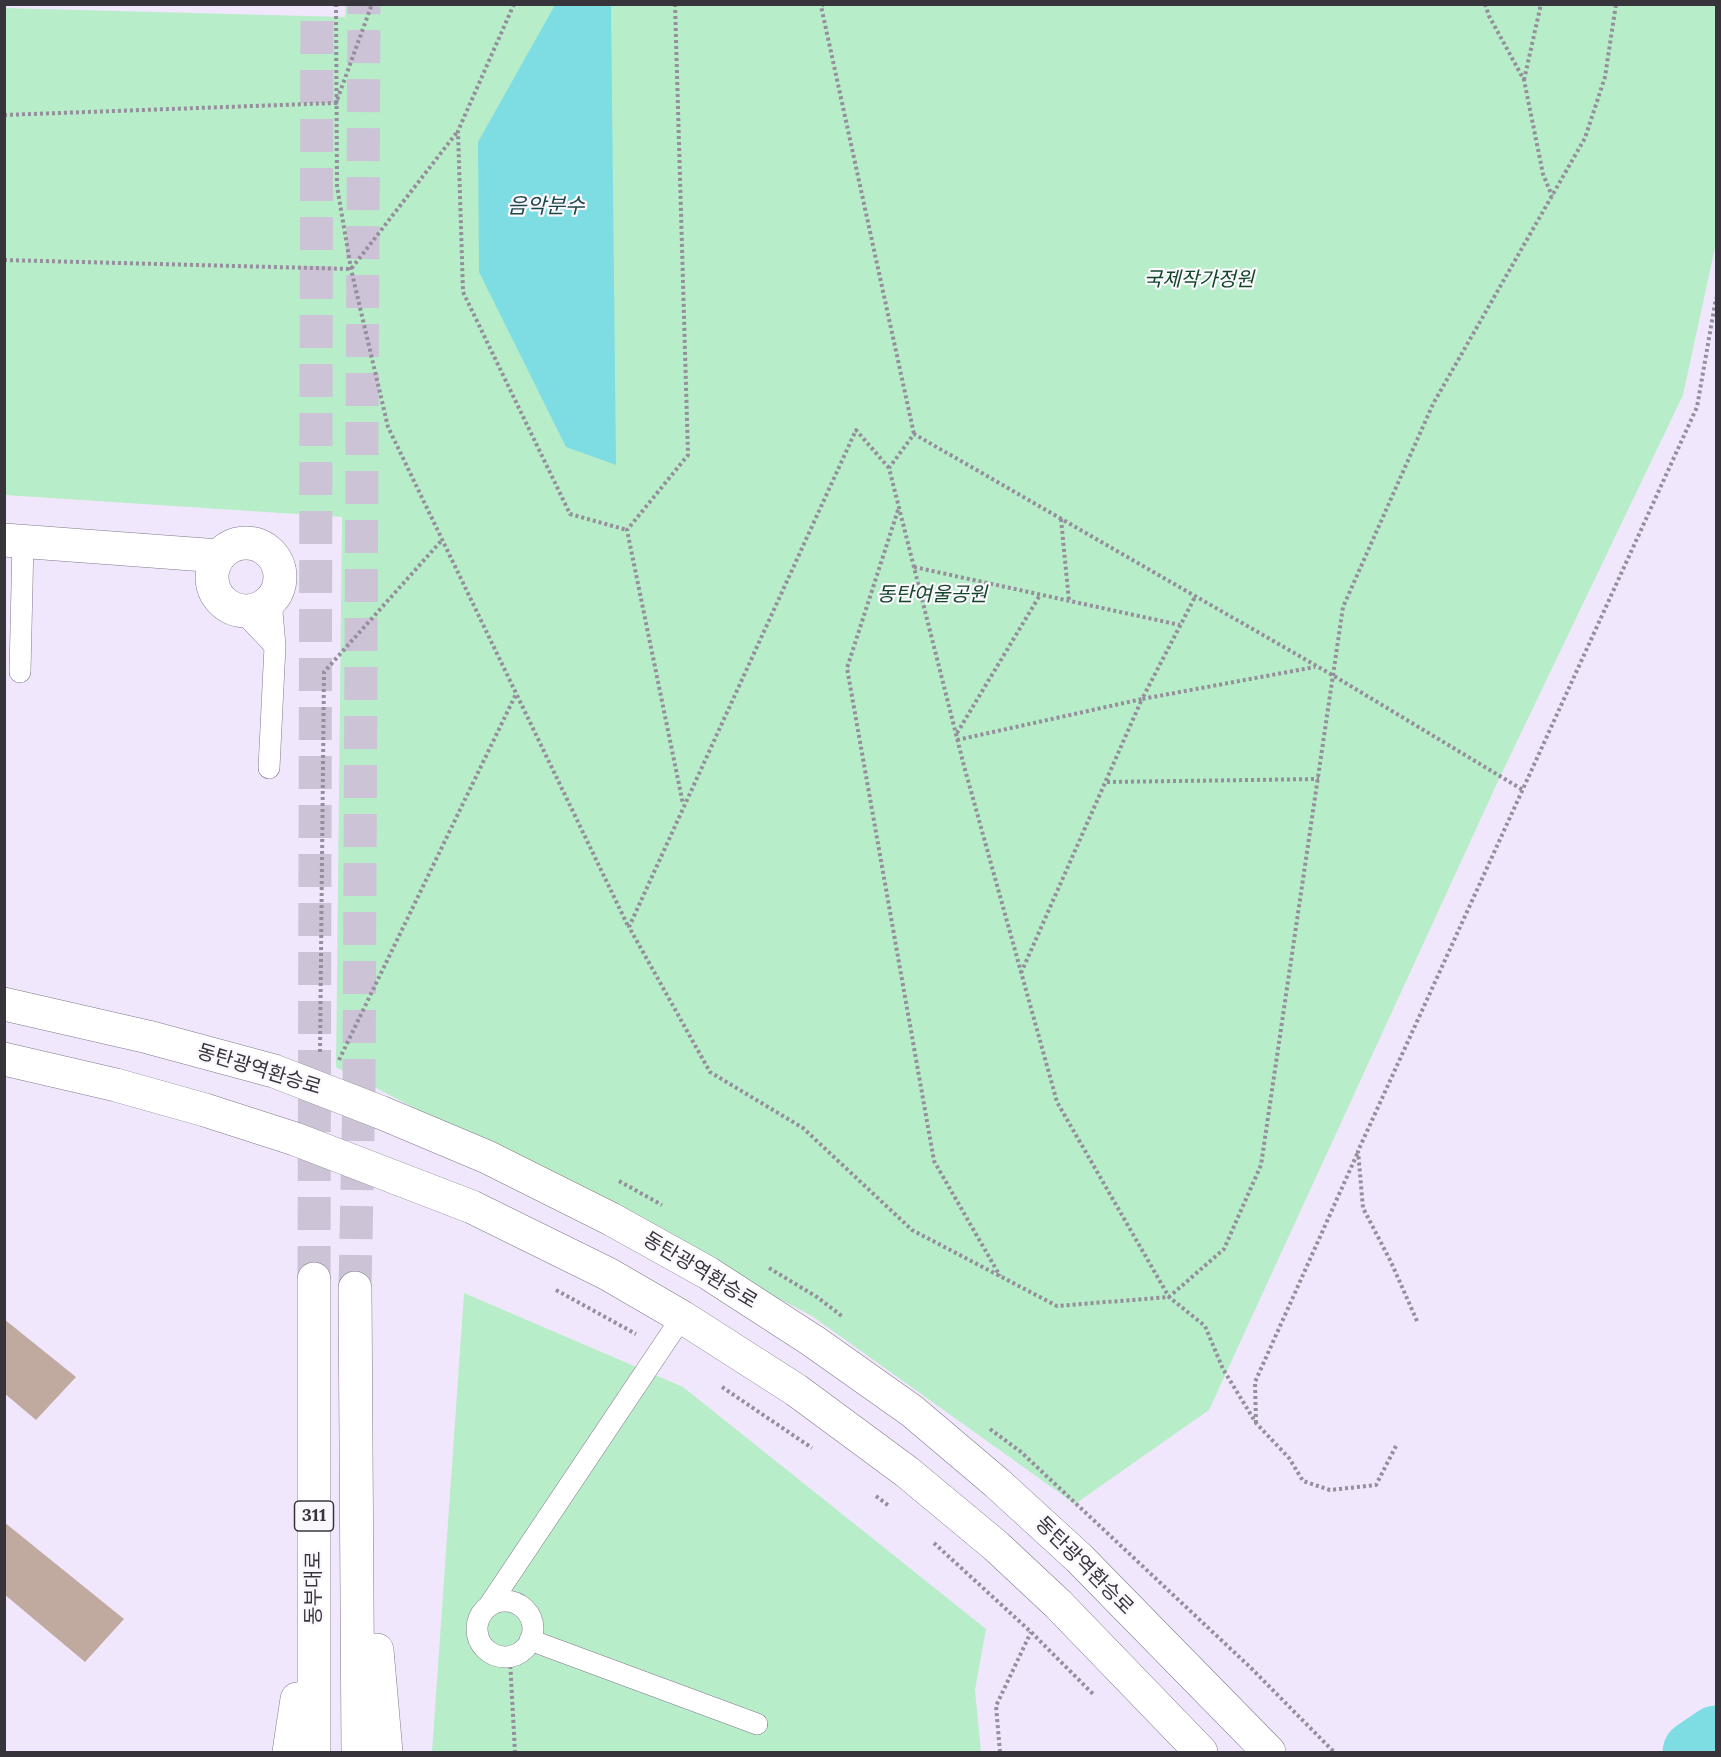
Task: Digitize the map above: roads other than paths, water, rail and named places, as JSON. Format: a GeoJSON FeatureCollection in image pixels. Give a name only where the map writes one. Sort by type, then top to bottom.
{"type":"FeatureCollection","features":[{"type":"Feature","properties":{"kind":"main road"},"geometry":{"type":"LineString","coordinates":[[14,541],[219,556]]}},
{"type":"Feature","properties":{"kind":"main road"},"geometry":{"type":"LineString","coordinates":[[239,543],[251,543],[270,552],[280,571],[277,592],[256,605],[230,607],[214,589],[212,578],[219,556],[228,548],[239,543]]}},
{"type":"Feature","properties":{"kind":"main road","name":"동탄광역환승로"},"geometry":{"type":"LineString","coordinates":[[4,1004],[148,1037],[285,1075],[487,1157],[611,1219],[708,1273],[813,1341],[912,1411],[1049,1529],[1269,1752]]}},
{"type":"Feature","properties":{"kind":"main road"},"geometry":{"type":"LineString","coordinates":[[4,1059],[116,1085],[205,1110],[306,1143],[472,1207],[608,1274],[682,1317],[796,1390],[907,1472],[996,1546],[1058,1604],[1197,1748]]}},
{"type":"Feature","properties":{"kind":"main road","name":"동부대로"},"geometry":{"type":"LineString","coordinates":[[314,1278],[314,1752]]}},
{"type":"Feature","properties":{"kind":"main road","name":"311"},"geometry":{"type":"LineString","coordinates":[[355,1288],[358,1752]]}},
{"type":"Feature","properties":{"kind":"main road"},"geometry":{"type":"LineString","coordinates":[[357,1430],[386,1752]]}},
{"type":"Feature","properties":{"kind":"main road"},"geometry":{"type":"LineString","coordinates":[[289,1752],[314,1575]]}},
{"type":"Feature","properties":{"kind":"lane"},"geometry":{"type":"LineString","coordinates":[[14,541],[20,672]]}},
{"type":"Feature","properties":{"kind":"lane"},"geometry":{"type":"LineString","coordinates":[[256,605],[275,646],[269,768]]}},
{"type":"Feature","properties":{"kind":"lane"},"geometry":{"type":"LineString","coordinates":[[256,605],[275,646]]}},
{"type":"Feature","properties":{"kind":"lane"},"geometry":{"type":"LineString","coordinates":[[488,1607],[496,1602],[514,1602],[528,1614],[533,1632],[530,1640],[518,1654],[509,1656],[492,1654],[479,1640],[478,1622],[488,1607],[662,1348],[682,1317]]}},
{"type":"Feature","properties":{"kind":"lane"},"geometry":{"type":"LineString","coordinates":[[530,1640],[757,1724]]}},
{"type":"Feature","properties":{"kind":"water","name":"음악분수"},"geometry":{"type":"Polygon","coordinates":[[[555,5],[611,5],[616,465],[566,447],[479,272],[478,142],[555,5]]]}},
{"type":"Feature","properties":{"kind":"waterway"},"geometry":{"type":"LineString","coordinates":[[1694,1752],[1716,1737]]}},
{"type":"Feature","properties":{"kind":"tunnel"},"geometry":{"type":"LineString","coordinates":[[314,1279],[317,4]]}},
{"type":"Feature","properties":{"kind":"tunnel"},"geometry":{"type":"LineString","coordinates":[[355,1288],[359,1090],[364,4]]}},
{"type":"Feature","properties":{"kind":"park label","name":"국제작가정원"},"geometry":{"type":"Point","coordinates":[1199,280]}},
{"type":"Feature","properties":{"kind":"park label","name":"동탄여울공원"},"geometry":{"type":"Point","coordinates":[932,595]}}]}
